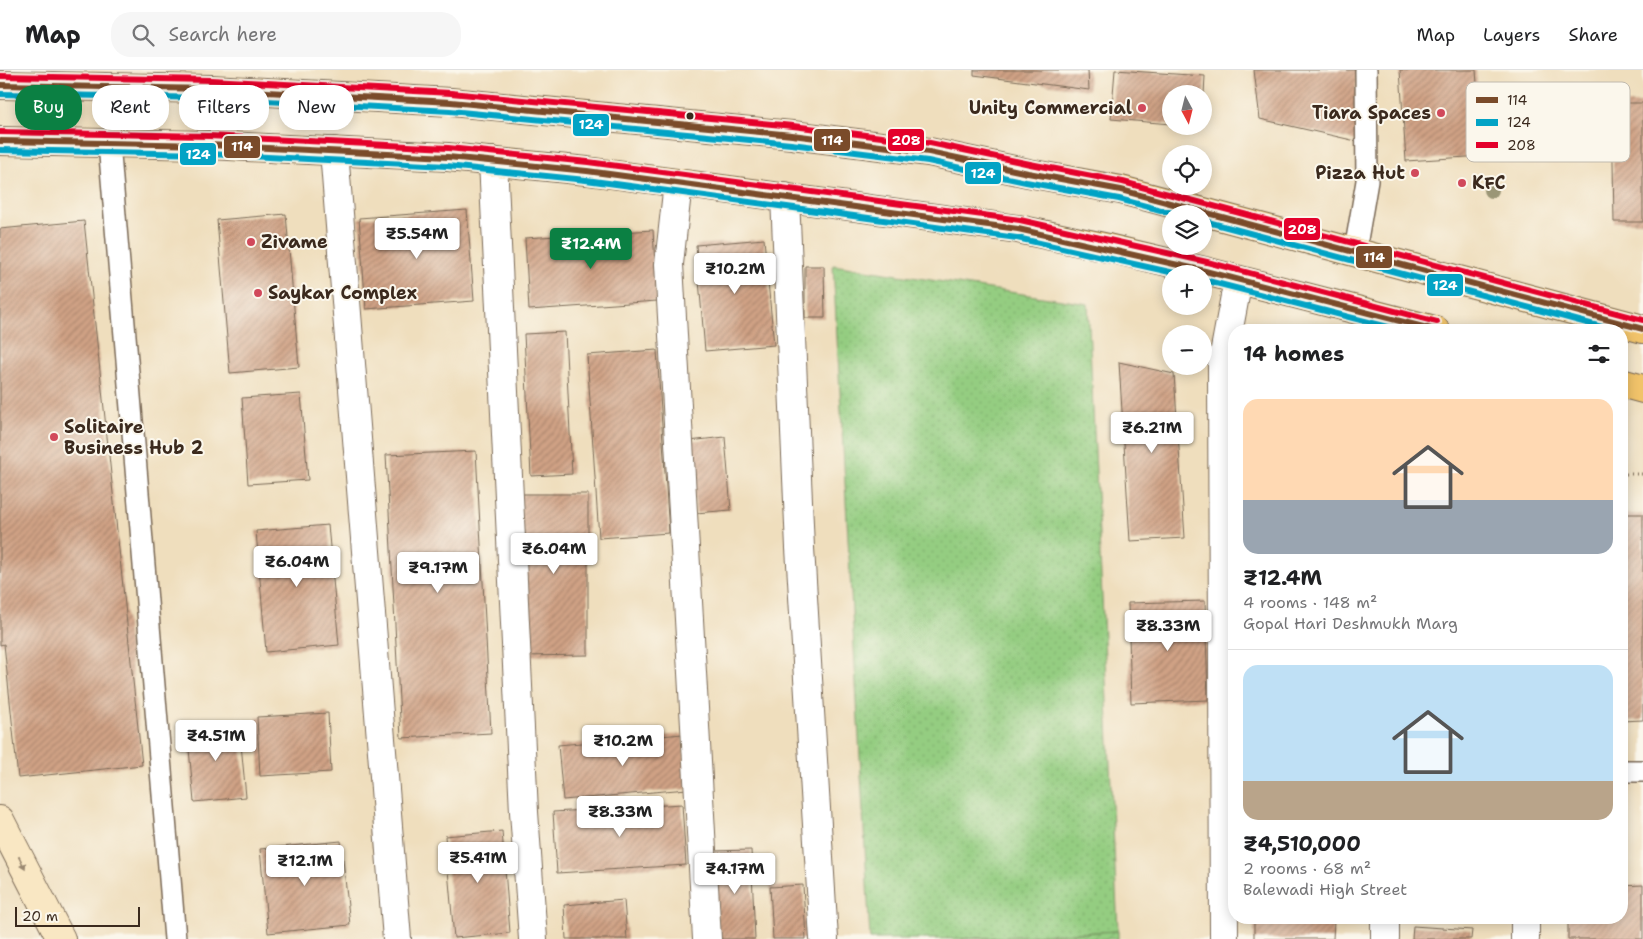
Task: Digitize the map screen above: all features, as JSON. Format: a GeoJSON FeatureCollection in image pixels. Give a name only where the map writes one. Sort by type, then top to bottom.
{"type":"FeatureCollection","features":[{"type":"Feature","properties":{"kind":"main road"},"geometry":{"type":"LineString","coordinates":[[0,84],[43,78],[124,79],[211,89],[451,102],[792,135],[929,152],[1121,190],[1625,324]]}},
{"type":"Feature","properties":{"kind":"main road"},"geometry":{"type":"LineString","coordinates":[[0,141],[209,145],[334,151],[493,161],[678,182],[920,217],[1018,229],[1108,248],[1238,280],[1393,324]]}},
{"type":"Feature","properties":{"kind":"main road"},"geometry":{"type":"LineString","coordinates":[[1628,325],[1643,329]]}},
{"type":"Feature","properties":{"kind":"main road"},"geometry":{"type":"LineString","coordinates":[[1628,385],[1643,389]]}},
{"type":"Feature","properties":{"kind":"street"},"geometry":{"type":"LineString","coordinates":[[334,151],[397,939]]}},
{"type":"Feature","properties":{"kind":"street"},"geometry":{"type":"LineString","coordinates":[[493,161],[524,812],[533,939]]}},
{"type":"Feature","properties":{"kind":"street"},"geometry":{"type":"LineString","coordinates":[[678,182],[670,264],[707,939]]}},
{"type":"Feature","properties":{"kind":"street"},"geometry":{"type":"LineString","coordinates":[[785,197],[800,548],[824,939]]}},
{"type":"Feature","properties":{"kind":"street"},"geometry":{"type":"LineString","coordinates":[[1230,324],[1238,280]]}},
{"type":"Feature","properties":{"kind":"street"},"geometry":{"type":"LineString","coordinates":[[1224,939],[1222,364],[1228,332]]}},
{"type":"Feature","properties":{"kind":"street"},"geometry":{"type":"LineString","coordinates":[[0,820],[61,939]]}},
{"type":"Feature","properties":{"kind":"street"},"geometry":{"type":"LineString","coordinates":[[1385,924],[1385,939]]}},
{"type":"Feature","properties":{"kind":"street"},"geometry":{"type":"LineString","coordinates":[[1525,924],[1525,939]]}},
{"type":"Feature","properties":{"kind":"lane"},"geometry":{"type":"LineString","coordinates":[[1355,251],[1367,181],[1366,70]]}},
{"type":"Feature","properties":{"kind":"lane"},"geometry":{"type":"LineString","coordinates":[[110,143],[175,939]]}},
{"type":"Feature","properties":{"kind":"lane"},"geometry":{"type":"LineString","coordinates":[[1628,771],[1643,770]]}},
{"type":"Feature","properties":{"kind":"path"},"geometry":{"type":"LineString","coordinates":[[1628,474],[1643,474]]}},
{"type":"Feature","properties":{"kind":"green space"},"geometry":{"type":"Polygon","coordinates":[[[833,265],[1088,304],[1118,931],[961,939],[870,939],[833,265]]]}},
{"type":"Feature","properties":{"kind":"green space"},"geometry":{"type":"Polygon","coordinates":[[[1118,931],[1118,939],[961,939],[1118,931]]]}},
{"type":"Feature","properties":{"kind":"building"},"geometry":{"type":"Polygon","coordinates":[[[974,70],[1088,70],[1089,90],[974,75],[974,70]]]}},
{"type":"Feature","properties":{"kind":"building","name":"Unity Commercial"},"geometry":{"type":"Polygon","coordinates":[[[1115,70],[1205,76],[1204,85],[1162,85],[1162,123],[1111,119],[1115,70]]]}},
{"type":"Feature","properties":{"kind":"building"},"geometry":{"type":"Polygon","coordinates":[[[1254,70],[1356,70],[1356,141],[1260,119],[1254,70]]]}},
{"type":"Feature","properties":{"kind":"building","name":"Tiara Spaces"},"geometry":{"type":"Polygon","coordinates":[[[1400,70],[1476,70],[1477,82],[1466,82],[1466,157],[1406,161],[1400,70]]]}},
{"type":"Feature","properties":{"kind":"building"},"geometry":{"type":"Polygon","coordinates":[[[1630,103],[1643,103],[1643,222],[1614,222],[1613,162],[1630,162],[1630,103]]]}},
{"type":"Feature","properties":{"kind":"building"},"geometry":{"type":"Polygon","coordinates":[[[467,210],[474,301],[366,309],[359,218],[467,210]]]}},
{"type":"Feature","properties":{"kind":"building","name":"Saykar Complex"},"geometry":{"type":"Polygon","coordinates":[[[286,214],[299,367],[230,373],[217,220],[286,214]]]}},
{"type":"Feature","properties":{"kind":"building","name":"Solitaire Business Hub 2"},"geometry":{"type":"Polygon","coordinates":[[[84,221],[142,765],[18,778],[4,644],[0,645],[0,229],[84,221]]]}},
{"type":"Feature","properties":{"kind":"building"},"geometry":{"type":"Polygon","coordinates":[[[653,230],[657,301],[529,310],[525,238],[653,230]]]}},
{"type":"Feature","properties":{"kind":"building"},"geometry":{"type":"Polygon","coordinates":[[[764,239],[774,345],[705,351],[696,245],[764,239]]]}},
{"type":"Feature","properties":{"kind":"building"},"geometry":{"type":"Polygon","coordinates":[[[805,266],[824,266],[825,318],[805,318],[805,266]]]}},
{"type":"Feature","properties":{"kind":"building"},"geometry":{"type":"Polygon","coordinates":[[[565,332],[572,474],[531,476],[524,334],[565,332]]]}},
{"type":"Feature","properties":{"kind":"building"},"geometry":{"type":"Polygon","coordinates":[[[657,350],[669,533],[599,538],[587,355],[657,350]]]}},
{"type":"Feature","properties":{"kind":"building"},"geometry":{"type":"Polygon","coordinates":[[[1119,362],[1162,371],[1162,375],[1174,375],[1185,538],[1130,541],[1119,362]]]}},
{"type":"Feature","properties":{"kind":"building"},"geometry":{"type":"Polygon","coordinates":[[[301,394],[308,480],[248,484],[242,398],[301,394]]]}},
{"type":"Feature","properties":{"kind":"building"},"geometry":{"type":"Polygon","coordinates":[[[725,437],[731,510],[696,513],[689,441],[725,437]]]}},
{"type":"Feature","properties":{"kind":"building"},"geometry":{"type":"Polygon","coordinates":[[[476,451],[491,733],[401,738],[386,455],[476,451]]]}},
{"type":"Feature","properties":{"kind":"building"},"geometry":{"type":"Polygon","coordinates":[[[521,494],[588,494],[588,655],[521,656],[521,494]]]}},
{"type":"Feature","properties":{"kind":"building"},"geometry":{"type":"Polygon","coordinates":[[[1628,514],[1643,514],[1643,720],[1628,721],[1628,514]]]}},
{"type":"Feature","properties":{"kind":"building"},"geometry":{"type":"Polygon","coordinates":[[[328,525],[339,645],[266,652],[256,531],[328,525]]]}},
{"type":"Feature","properties":{"kind":"building"},"geometry":{"type":"Polygon","coordinates":[[[1205,601],[1208,700],[1131,703],[1128,603],[1205,601]]]}},
{"type":"Feature","properties":{"kind":"building"},"geometry":{"type":"Polygon","coordinates":[[[328,713],[331,772],[260,776],[257,717],[328,713]]]}},
{"type":"Feature","properties":{"kind":"building"},"geometry":{"type":"Polygon","coordinates":[[[239,723],[246,797],[194,802],[187,728],[239,723]]]}},
{"type":"Feature","properties":{"kind":"building"},"geometry":{"type":"Polygon","coordinates":[[[683,734],[687,789],[563,800],[558,745],[683,734]]]}},
{"type":"Feature","properties":{"kind":"building"},"geometry":{"type":"Polygon","coordinates":[[[682,804],[686,865],[557,873],[553,812],[682,804]]]}},
{"type":"Feature","properties":{"kind":"building"},"geometry":{"type":"Polygon","coordinates":[[[502,831],[510,933],[454,938],[445,836],[502,831]]]}},
{"type":"Feature","properties":{"kind":"building"},"geometry":{"type":"Polygon","coordinates":[[[341,841],[350,925],[268,933],[260,849],[341,841]]]}},
{"type":"Feature","properties":{"kind":"building"},"geometry":{"type":"Polygon","coordinates":[[[751,850],[755,939],[718,939],[714,851],[751,850]]]}},
{"type":"Feature","properties":{"kind":"building"},"geometry":{"type":"Polygon","coordinates":[[[803,885],[806,939],[773,939],[770,887],[803,885]]]}},
{"type":"Feature","properties":{"kind":"building"},"geometry":{"type":"Polygon","coordinates":[[[1643,885],[1643,939],[1568,939],[1568,924],[1628,924],[1628,886],[1643,885]]]}},
{"type":"Feature","properties":{"kind":"building"},"geometry":{"type":"Polygon","coordinates":[[[624,900],[627,939],[566,939],[564,905],[624,900]]]}},
{"type":"Feature","properties":{"kind":"building"},"geometry":{"type":"Polygon","coordinates":[[[1254,924],[1334,924],[1333,939],[1254,939],[1254,924]]]}},
{"type":"Feature","properties":{"kind":"building"},"geometry":{"type":"Polygon","coordinates":[[[1413,926],[1472,930],[1471,939],[1412,939],[1413,926]]]}},
{"type":"Feature","properties":{"kind":"transit line","name":"208"},"geometry":{"type":"LineString","coordinates":[[0,76],[211,80],[451,93],[793,126],[930,143],[1123,182],[1643,320]]}},
{"type":"Feature","properties":{"kind":"transit line","name":"114"},"geometry":{"type":"LineString","coordinates":[[0,85],[211,89],[451,102],[792,135],[929,152],[1121,190],[1624,324]]}},
{"type":"Feature","properties":{"kind":"transit line","name":"124"},"geometry":{"type":"LineString","coordinates":[[0,94],[211,98],[450,111],[791,144],[928,161],[1119,199],[1162,210]]}},
{"type":"Feature","properties":{"kind":"transit line","name":"208"},"geometry":{"type":"LineString","coordinates":[[0,132],[209,136],[448,148],[588,162],[1020,220],[1207,262],[1437,322]]}},
{"type":"Feature","properties":{"kind":"transit line","name":"114"},"geometry":{"type":"LineString","coordinates":[[0,141],[209,145],[448,157],[587,171],[1018,229],[1205,271],[1412,324]]}},
{"type":"Feature","properties":{"kind":"transit line","name":"124"},"geometry":{"type":"LineString","coordinates":[[0,150],[209,154],[447,166],[586,180],[1017,238],[1162,270]]}},
{"type":"Feature","properties":{"kind":"transit line","name":"124"},"geometry":{"type":"LineString","coordinates":[[1212,223],[1590,324]]}},
{"type":"Feature","properties":{"kind":"transit line","name":"124"},"geometry":{"type":"LineString","coordinates":[[1212,282],[1376,324]]}},
{"type":"Feature","properties":{"kind":"transit line","name":"114"},"geometry":{"type":"LineString","coordinates":[[1628,325],[1643,329]]}},
{"type":"Feature","properties":{"kind":"place","name":"Unity Commercial"},"geometry":{"type":"Point","coordinates":[1142,108]}},
{"type":"Feature","properties":{"kind":"place","name":"Tiara Spaces"},"geometry":{"type":"Point","coordinates":[1441,113]}},
{"type":"Feature","properties":{"kind":"place","name":"Pizza Hut"},"geometry":{"type":"Point","coordinates":[1415,173]}},
{"type":"Feature","properties":{"kind":"place","name":"KFC"},"geometry":{"type":"Point","coordinates":[1462,183]}},
{"type":"Feature","properties":{"kind":"place","name":"Zivame"},"geometry":{"type":"Point","coordinates":[251,242]}},
{"type":"Feature","properties":{"kind":"place","name":"Saykar Complex"},"geometry":{"type":"Point","coordinates":[258,293]}},
{"type":"Feature","properties":{"kind":"place","name":"Solitaire Business Hub 2"},"geometry":{"type":"Point","coordinates":[54,437]}}]}
